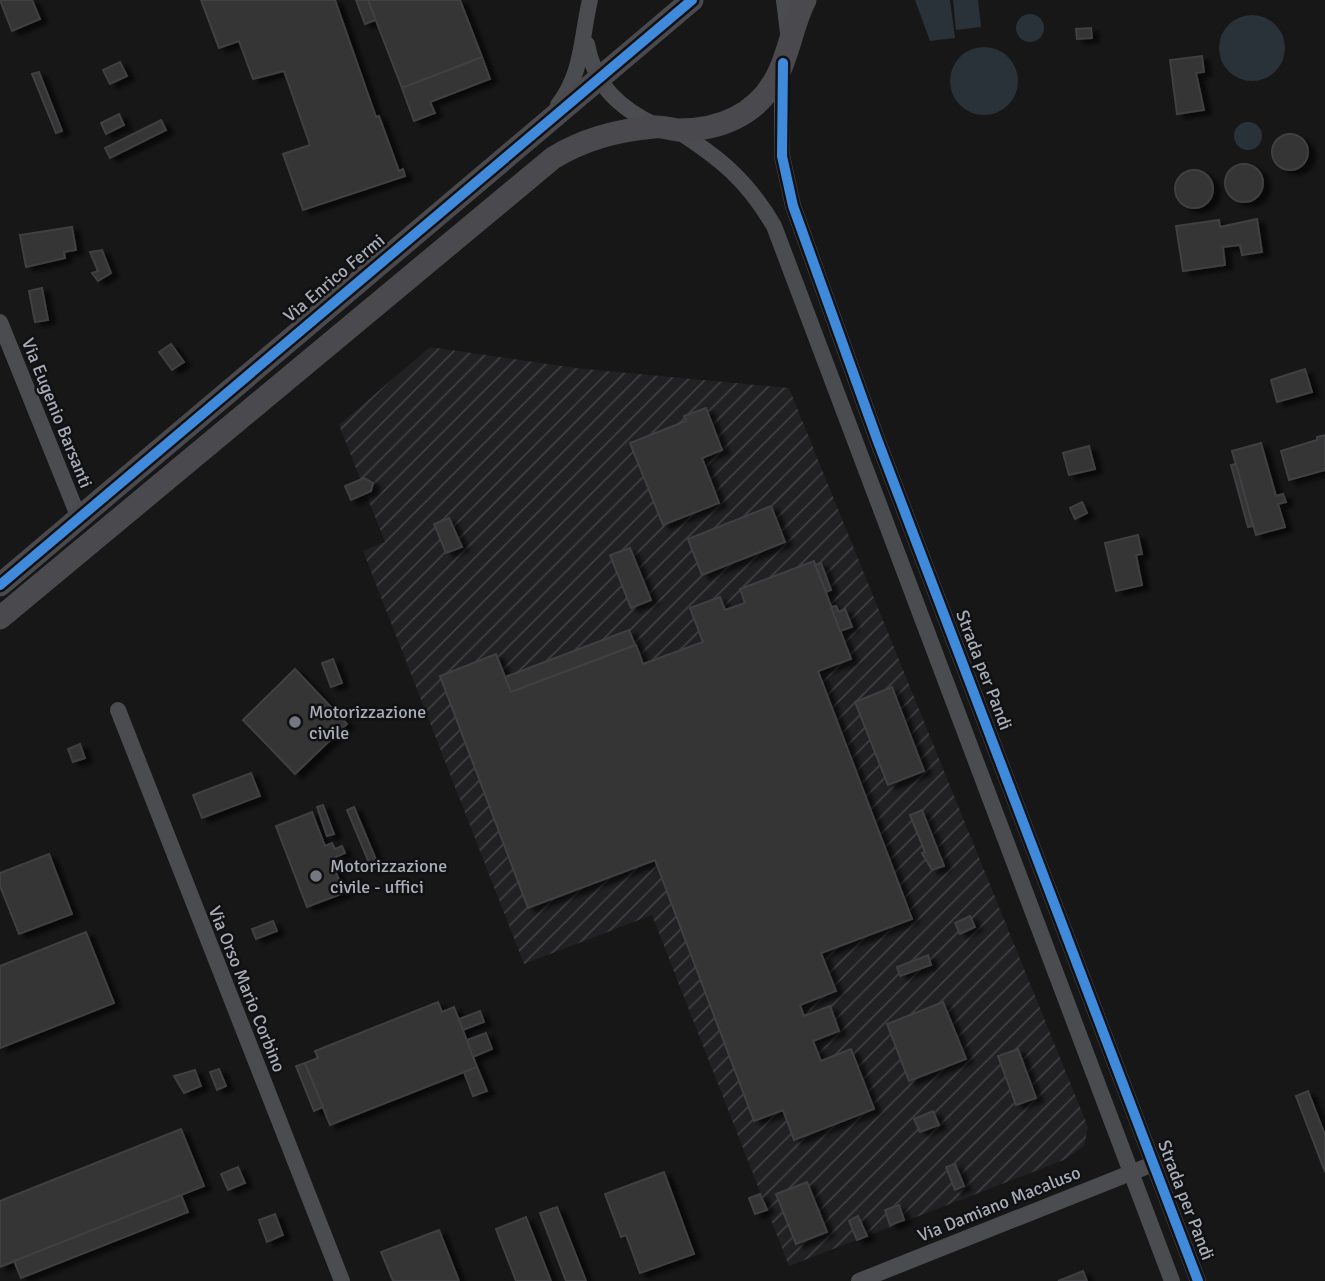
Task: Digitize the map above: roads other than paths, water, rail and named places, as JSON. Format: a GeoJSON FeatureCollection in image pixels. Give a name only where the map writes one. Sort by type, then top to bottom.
{"type":"FeatureCollection","features":[{"type":"Feature","properties":{"kind":"street"},"geometry":{"type":"LineString","coordinates":[[544,124],[574,79],[585,38],[590,0]]}},
{"type":"Feature","properties":{"kind":"street","name":"Via Enrico Fermi"},"geometry":{"type":"LineString","coordinates":[[0,585],[692,0]]}},
{"type":"Feature","properties":{"kind":"street","name":"Strada per Pandi"},"geometry":{"type":"LineString","coordinates":[[784,0],[782,156],[793,206],[877,439],[1198,1281]]}},
{"type":"Feature","properties":{"kind":"street"},"geometry":{"type":"LineString","coordinates":[[0,618],[538,170],[582,141],[666,128],[703,130],[743,115],[768,91],[805,0]]}},
{"type":"Feature","properties":{"kind":"street"},"geometry":{"type":"LineString","coordinates":[[585,38],[598,79],[604,89],[628,112],[666,128],[718,157],[749,188],[774,226],[1172,1281]]}},
{"type":"Feature","properties":{"kind":"street","name":"Via Eugenio Barsanti"},"geometry":{"type":"LineString","coordinates":[[0,322],[79,518]]}},
{"type":"Feature","properties":{"kind":"street","name":"Via Orso Mario Corbino"},"geometry":{"type":"LineString","coordinates":[[118,710],[342,1281]]}},
{"type":"Feature","properties":{"kind":"street","name":"Via Damiano Macaluso"},"geometry":{"type":"LineString","coordinates":[[859,1281],[1153,1164]]}},
{"type":"Feature","properties":{"kind":"place","name":"Motorizzazione civile"},"geometry":{"type":"Point","coordinates":[295,722]}},
{"type":"Feature","properties":{"kind":"place","name":"Motorizzazione civile - uffici"},"geometry":{"type":"Point","coordinates":[316,876]}}]}
